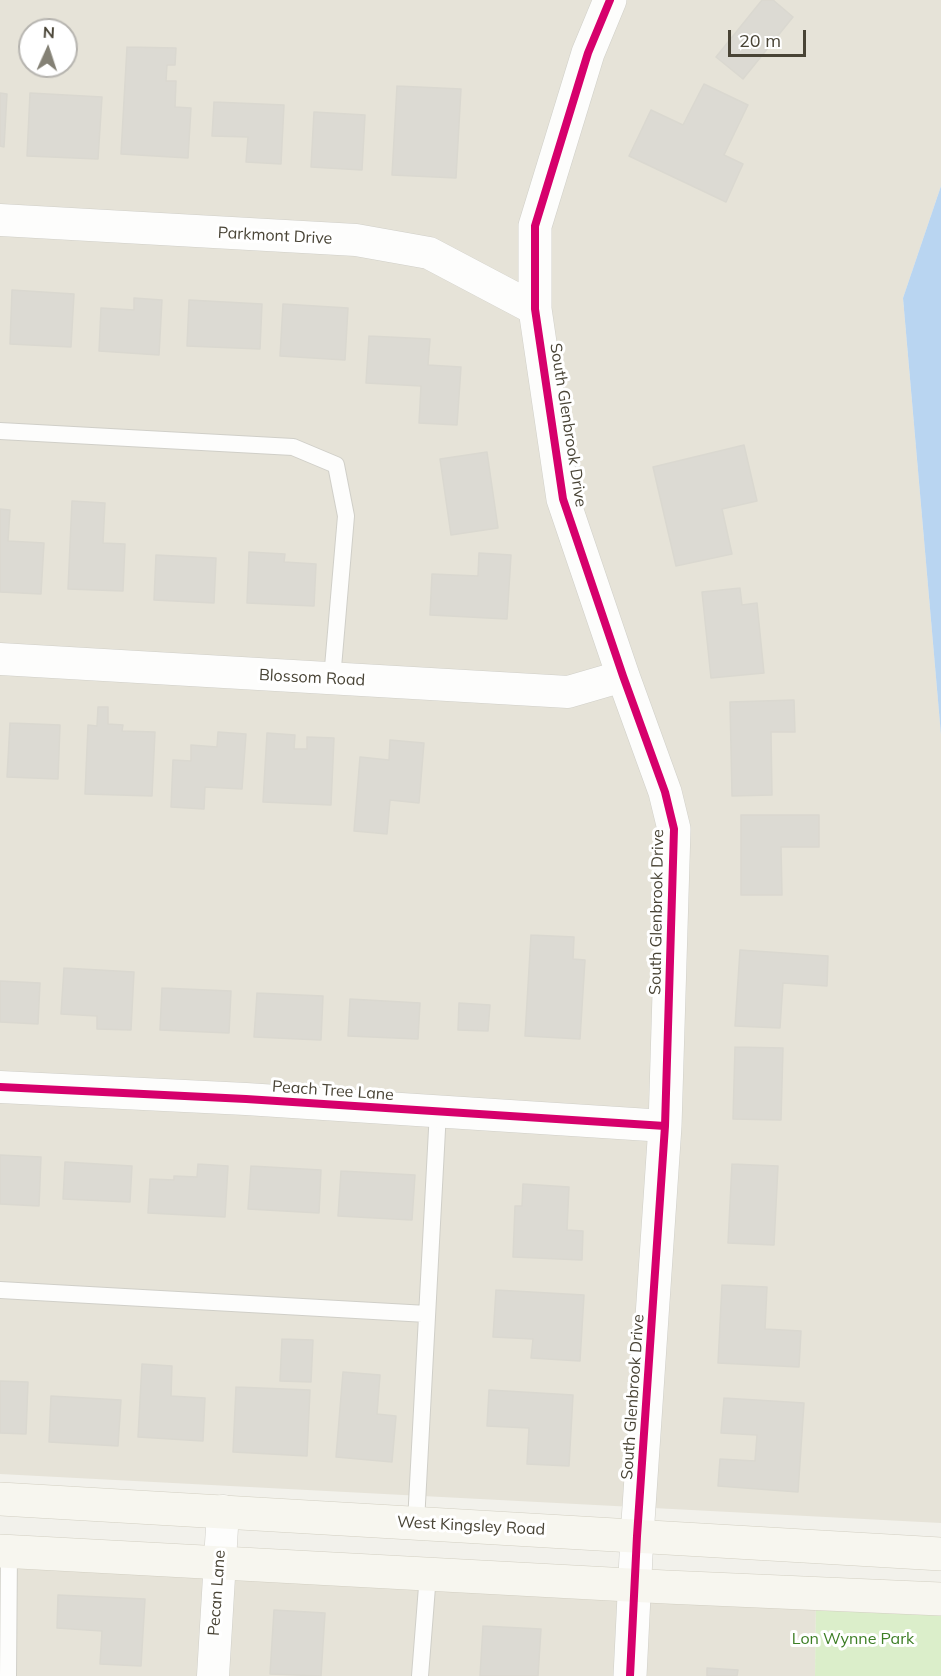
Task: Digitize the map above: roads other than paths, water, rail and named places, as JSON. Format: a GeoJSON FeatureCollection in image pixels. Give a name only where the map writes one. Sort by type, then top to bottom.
{"type":"FeatureCollection","features":[{"type":"Feature","properties":{"kind":"main road","name":"West Kingsley Road"},"geometry":{"type":"LineString","coordinates":[[0,1499],[941,1554]]}},
{"type":"Feature","properties":{"kind":"main road"},"geometry":{"type":"LineString","coordinates":[[5,1551],[635,1586],[941,1599]]}},
{"type":"Feature","properties":{"kind":"street","name":"South Glenbrook Drive"},"geometry":{"type":"LineString","coordinates":[[610,0],[588,52],[535,226],[535,309],[563,499],[622,676],[665,792],[674,829],[665,1126],[637,1536],[630,1676]]}},
{"type":"Feature","properties":{"kind":"street","name":"Parkmont Drive"},"geometry":{"type":"LineString","coordinates":[[0,220],[356,240],[429,253],[535,309]]}},
{"type":"Feature","properties":{"kind":"street","name":"Blossom Road"},"geometry":{"type":"LineString","coordinates":[[0,659],[568,692],[622,676]]}},
{"type":"Feature","properties":{"kind":"street","name":"Peach Tree Lane"},"geometry":{"type":"LineString","coordinates":[[0,1087],[257,1100],[665,1126]]}},
{"type":"Feature","properties":{"kind":"street","name":"Pecan Lane"},"geometry":{"type":"LineString","coordinates":[[213,1676],[223,1511]]}},
{"type":"Feature","properties":{"kind":"lane"},"geometry":{"type":"LineString","coordinates":[[0,431],[293,447],[336,465],[346,516],[332,679]]}},
{"type":"Feature","properties":{"kind":"lane"},"geometry":{"type":"LineString","coordinates":[[416,1522],[438,1111]]}},
{"type":"Feature","properties":{"kind":"lane"},"geometry":{"type":"LineString","coordinates":[[0,1290],[427,1314]]}},
{"type":"Feature","properties":{"kind":"lane"},"geometry":{"type":"LineString","coordinates":[[5,1551],[8,1676]]}},
{"type":"Feature","properties":{"kind":"lane"},"geometry":{"type":"LineString","coordinates":[[420,1676],[428,1574]]}},
{"type":"Feature","properties":{"kind":"water"},"geometry":{"type":"Polygon","coordinates":[[[941,186],[941,735],[903,298],[941,186]]]}},
{"type":"Feature","properties":{"kind":"park label","name":"Lon Wynne Park"},"geometry":{"type":"Point","coordinates":[853,1639]}}]}
